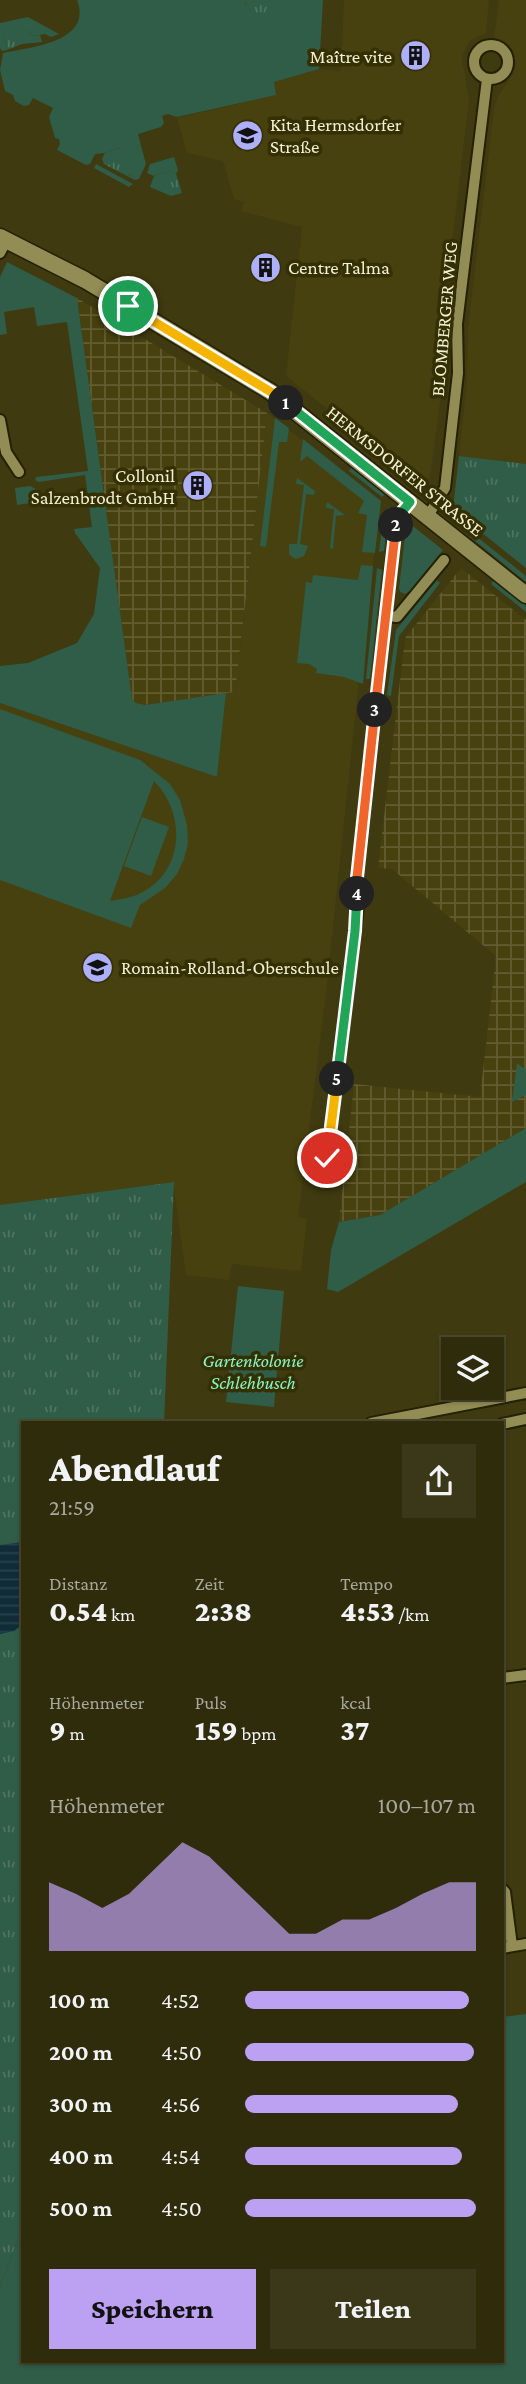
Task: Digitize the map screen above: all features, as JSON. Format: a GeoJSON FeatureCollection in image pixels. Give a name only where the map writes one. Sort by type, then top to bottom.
{"type":"FeatureCollection","features":[{"type":"Feature","properties":{"kind":"main road","name":"HERMSDORFER STRASSE"},"geometry":{"type":"LineString","coordinates":[[2,243],[85,280],[271,392],[526,595]]}},
{"type":"Feature","properties":{"kind":"street","name":"BLOMBERGER WEG"},"geometry":{"type":"LineString","coordinates":[[428,516],[444,488],[458,373],[457,324],[487,79]]}},
{"type":"Feature","properties":{"kind":"street"},"geometry":{"type":"LineString","coordinates":[[0,420],[6,452],[19,472]]}},
{"type":"Feature","properties":{"kind":"street"},"geometry":{"type":"LineString","coordinates":[[338,1174],[317,1172],[327,1158],[358,910],[356,887],[396,519],[410,502]]}},
{"type":"Feature","properties":{"kind":"street"},"geometry":{"type":"LineString","coordinates":[[386,616],[397,617],[444,559]]}},
{"type":"Feature","properties":{"kind":"street"},"geometry":{"type":"LineString","coordinates":[[382,1421],[526,1393]]}},
{"type":"Feature","properties":{"kind":"street"},"geometry":{"type":"LineString","coordinates":[[504,1424],[526,1419]]}},
{"type":"Feature","properties":{"kind":"street"},"geometry":{"type":"LineString","coordinates":[[504,1678],[526,1675]]}},
{"type":"Feature","properties":{"kind":"street"},"geometry":{"type":"LineString","coordinates":[[504,1891],[507,1947],[526,1944]]}},
{"type":"Feature","properties":{"kind":"shaded area"},"geometry":{"type":"Polygon","coordinates":[[[344,0],[489,0],[486,33],[471,40],[462,58],[469,100],[442,328],[442,388],[430,478],[422,484],[286,376],[302,227],[241,211],[244,202],[234,199],[223,161],[187,153],[177,118],[276,95],[273,82],[319,69],[341,71],[344,0]]]}},
{"type":"Feature","properties":{"kind":"shaded area"},"geometry":{"type":"Polygon","coordinates":[[[499,0],[526,0],[526,464],[459,456],[467,381],[468,328],[494,109],[516,63],[512,49],[494,38],[499,0]]]}},
{"type":"Feature","properties":{"kind":"shaded area","name":"Collonil Salzenbrodt GmbH"},"geometry":{"type":"Polygon","coordinates":[[[77,298],[267,413],[235,692],[145,705],[132,699],[77,298]]]}},
{"type":"Feature","properties":{"kind":"shaded area"},"geometry":{"type":"Polygon","coordinates":[[[267,413],[381,501],[326,994],[298,1217],[307,1219],[301,1271],[232,1264],[229,1280],[186,1275],[173,1182],[0,1205],[0,703],[217,777],[226,693],[235,692],[267,413]]]}},
{"type":"Feature","properties":{"kind":"shaded area"},"geometry":{"type":"Polygon","coordinates":[[[461,568],[526,620],[526,1128],[380,1215],[339,1222],[354,1084],[480,1097],[496,956],[392,869],[378,868],[405,638],[461,568]]]}},
{"type":"Feature","properties":{"kind":"green space"},"geometry":{"type":"Polygon","coordinates":[[[77,0],[245,0],[247,6],[273,3],[275,0],[323,0],[319,69],[274,82],[276,95],[177,117],[168,114],[162,116],[164,123],[161,127],[138,134],[146,164],[139,179],[135,180],[127,176],[131,175],[121,147],[95,154],[90,164],[86,165],[57,150],[59,139],[55,138],[49,117],[53,108],[33,98],[29,105],[24,106],[5,91],[0,70],[3,53],[43,45],[68,34],[76,25],[80,14],[77,0]]]}},
{"type":"Feature","properties":{"kind":"green space"},"geometry":{"type":"Polygon","coordinates":[[[245,0],[275,0],[270,11],[257,14],[249,10],[245,0]]]}},
{"type":"Feature","properties":{"kind":"green space"},"geometry":{"type":"Polygon","coordinates":[[[28,17],[59,34],[51,37],[45,34],[34,36],[24,29],[2,29],[7,50],[2,51],[0,23],[28,17]]]}},
{"type":"Feature","properties":{"kind":"green space"},"geometry":{"type":"Polygon","coordinates":[[[13,26],[34,36],[40,35],[42,42],[22,44],[7,50],[2,29],[13,26]]]}},
{"type":"Feature","properties":{"kind":"green space"},"geometry":{"type":"Polygon","coordinates":[[[121,147],[129,151],[134,167],[127,176],[104,164],[102,159],[105,153],[121,147]]]}},
{"type":"Feature","properties":{"kind":"green space"},"geometry":{"type":"Polygon","coordinates":[[[174,157],[178,170],[176,174],[171,171],[154,176],[147,173],[150,164],[174,157]]]}},
{"type":"Feature","properties":{"kind":"green space"},"geometry":{"type":"Polygon","coordinates":[[[96,164],[133,184],[129,187],[94,168],[96,164]]]}},
{"type":"Feature","properties":{"kind":"green space"},"geometry":{"type":"Polygon","coordinates":[[[171,171],[176,174],[182,193],[171,196],[150,187],[154,176],[171,171]]]}},
{"type":"Feature","properties":{"kind":"green space"},"geometry":{"type":"Polygon","coordinates":[[[7,262],[77,298],[132,699],[145,705],[226,693],[217,777],[0,703],[0,666],[28,663],[77,643],[94,614],[100,568],[74,529],[92,527],[85,475],[39,482],[35,480],[36,477],[88,471],[67,322],[37,326],[34,307],[4,312],[7,334],[0,335],[0,277],[7,262]]]}},
{"type":"Feature","properties":{"kind":"green space"},"geometry":{"type":"Polygon","coordinates":[[[275,418],[289,428],[287,442],[279,442],[266,547],[260,546],[275,418]]]}},
{"type":"Feature","properties":{"kind":"green space"},"geometry":{"type":"Polygon","coordinates":[[[303,439],[381,501],[375,553],[362,552],[367,515],[358,513],[364,501],[307,456],[300,462],[303,439]]]}},
{"type":"Feature","properties":{"kind":"green space"},"geometry":{"type":"Polygon","coordinates":[[[459,456],[526,464],[526,568],[455,511],[459,456]]]}},
{"type":"Feature","properties":{"kind":"green space"},"geometry":{"type":"Polygon","coordinates":[[[352,467],[385,494],[382,497],[349,471],[352,467]]]}},
{"type":"Feature","properties":{"kind":"green space"},"geometry":{"type":"Polygon","coordinates":[[[297,478],[315,491],[314,495],[306,494],[300,544],[308,546],[304,556],[296,559],[289,554],[289,544],[297,544],[304,485],[296,484],[297,478]]]}},
{"type":"Feature","properties":{"kind":"green space"},"geometry":{"type":"Polygon","coordinates":[[[30,486],[42,492],[43,501],[17,505],[15,488],[30,486]]]}},
{"type":"Feature","properties":{"kind":"green space"},"geometry":{"type":"Polygon","coordinates":[[[327,502],[345,515],[336,516],[333,549],[330,548],[334,509],[326,508],[327,502]]]}},
{"type":"Feature","properties":{"kind":"green space"},"geometry":{"type":"Polygon","coordinates":[[[389,507],[384,551],[379,552],[384,512],[389,507]]]}},
{"type":"Feature","properties":{"kind":"green space"},"geometry":{"type":"Polygon","coordinates":[[[409,523],[443,550],[405,594],[400,592],[399,588],[406,528],[409,523]]]}},
{"type":"Feature","properties":{"kind":"green space"},"geometry":{"type":"Polygon","coordinates":[[[471,532],[526,576],[526,582],[469,536],[471,532]]]}},
{"type":"Feature","properties":{"kind":"green space"},"geometry":{"type":"Polygon","coordinates":[[[361,565],[373,566],[363,684],[344,677],[316,673],[317,669],[309,664],[297,663],[306,582],[312,583],[313,575],[358,580],[361,565]]]}},
{"type":"Feature","properties":{"kind":"green space"},"geometry":{"type":"Polygon","coordinates":[[[377,568],[382,570],[370,679],[366,679],[377,568]]]}},
{"type":"Feature","properties":{"kind":"green space"},"geometry":{"type":"Polygon","coordinates":[[[437,580],[440,583],[399,636],[391,696],[387,695],[396,630],[437,580]]]}},
{"type":"Feature","properties":{"kind":"green space"},"geometry":{"type":"Polygon","coordinates":[[[494,580],[526,606],[526,612],[491,584],[494,580]]]}},
{"type":"Feature","properties":{"kind":"green space"},"geometry":{"type":"Polygon","coordinates":[[[0,709],[140,760],[170,784],[180,800],[187,825],[188,843],[184,859],[177,874],[165,888],[140,905],[131,928],[0,880],[0,709]],[[154,781],[110,901],[141,893],[156,883],[166,871],[173,856],[176,825],[164,794],[154,781]]]}},
{"type":"Feature","properties":{"kind":"green space"},"geometry":{"type":"Polygon","coordinates":[[[142,817],[169,827],[151,876],[124,866],[142,817]]]}},
{"type":"Feature","properties":{"kind":"green space"},"geometry":{"type":"Polygon","coordinates":[[[517,1063],[526,1070],[526,1095],[512,1102],[517,1063]]]}},
{"type":"Feature","properties":{"kind":"green space"},"geometry":{"type":"Polygon","coordinates":[[[526,1128],[526,1182],[338,1292],[327,1289],[331,1250],[339,1222],[380,1215],[526,1128]]]}},
{"type":"Feature","properties":{"kind":"green space"},"geometry":{"type":"Polygon","coordinates":[[[174,1182],[164,1421],[21,1421],[21,2231],[0,2286],[0,1205],[174,1182]]]}},
{"type":"Feature","properties":{"kind":"green space","name":"Gartenkolonie Schlehbusch"},"geometry":{"type":"Polygon","coordinates":[[[238,1286],[284,1291],[274,1407],[226,1402],[238,1286]]]}},
{"type":"Feature","properties":{"kind":"green space"},"geometry":{"type":"Polygon","coordinates":[[[526,2014],[526,2384],[0,2384],[0,2286],[21,2231],[21,2363],[504,2363],[504,2017],[526,2014]]]}},
{"type":"Feature","properties":{"kind":"water"},"geometry":{"type":"Polygon","coordinates":[[[21,1542],[21,1626],[14,1631],[0,1634],[0,1545],[21,1542]]]}},
{"type":"Feature","properties":{"kind":"place","name":"Maître vite"},"geometry":{"type":"Point","coordinates":[415,56]}},
{"type":"Feature","properties":{"kind":"place","name":"Kita Hermsdorfer Straße"},"geometry":{"type":"Point","coordinates":[247,135]}},
{"type":"Feature","properties":{"kind":"place","name":"Centre Talma"},"geometry":{"type":"Point","coordinates":[265,267]}},
{"type":"Feature","properties":{"kind":"place","name":"Collonil Salzenbrodt GmbH"},"geometry":{"type":"Point","coordinates":[198,486]}},
{"type":"Feature","properties":{"kind":"place","name":"Romain-Rolland-Oberschule"},"geometry":{"type":"Point","coordinates":[98,967]}},
{"type":"Feature","properties":{"kind":"route"},"geometry":{"type":"LineString","coordinates":[[128,306],[271,392],[410,502],[396,519],[356,887],[359,899],[327,1158]]}}]}
